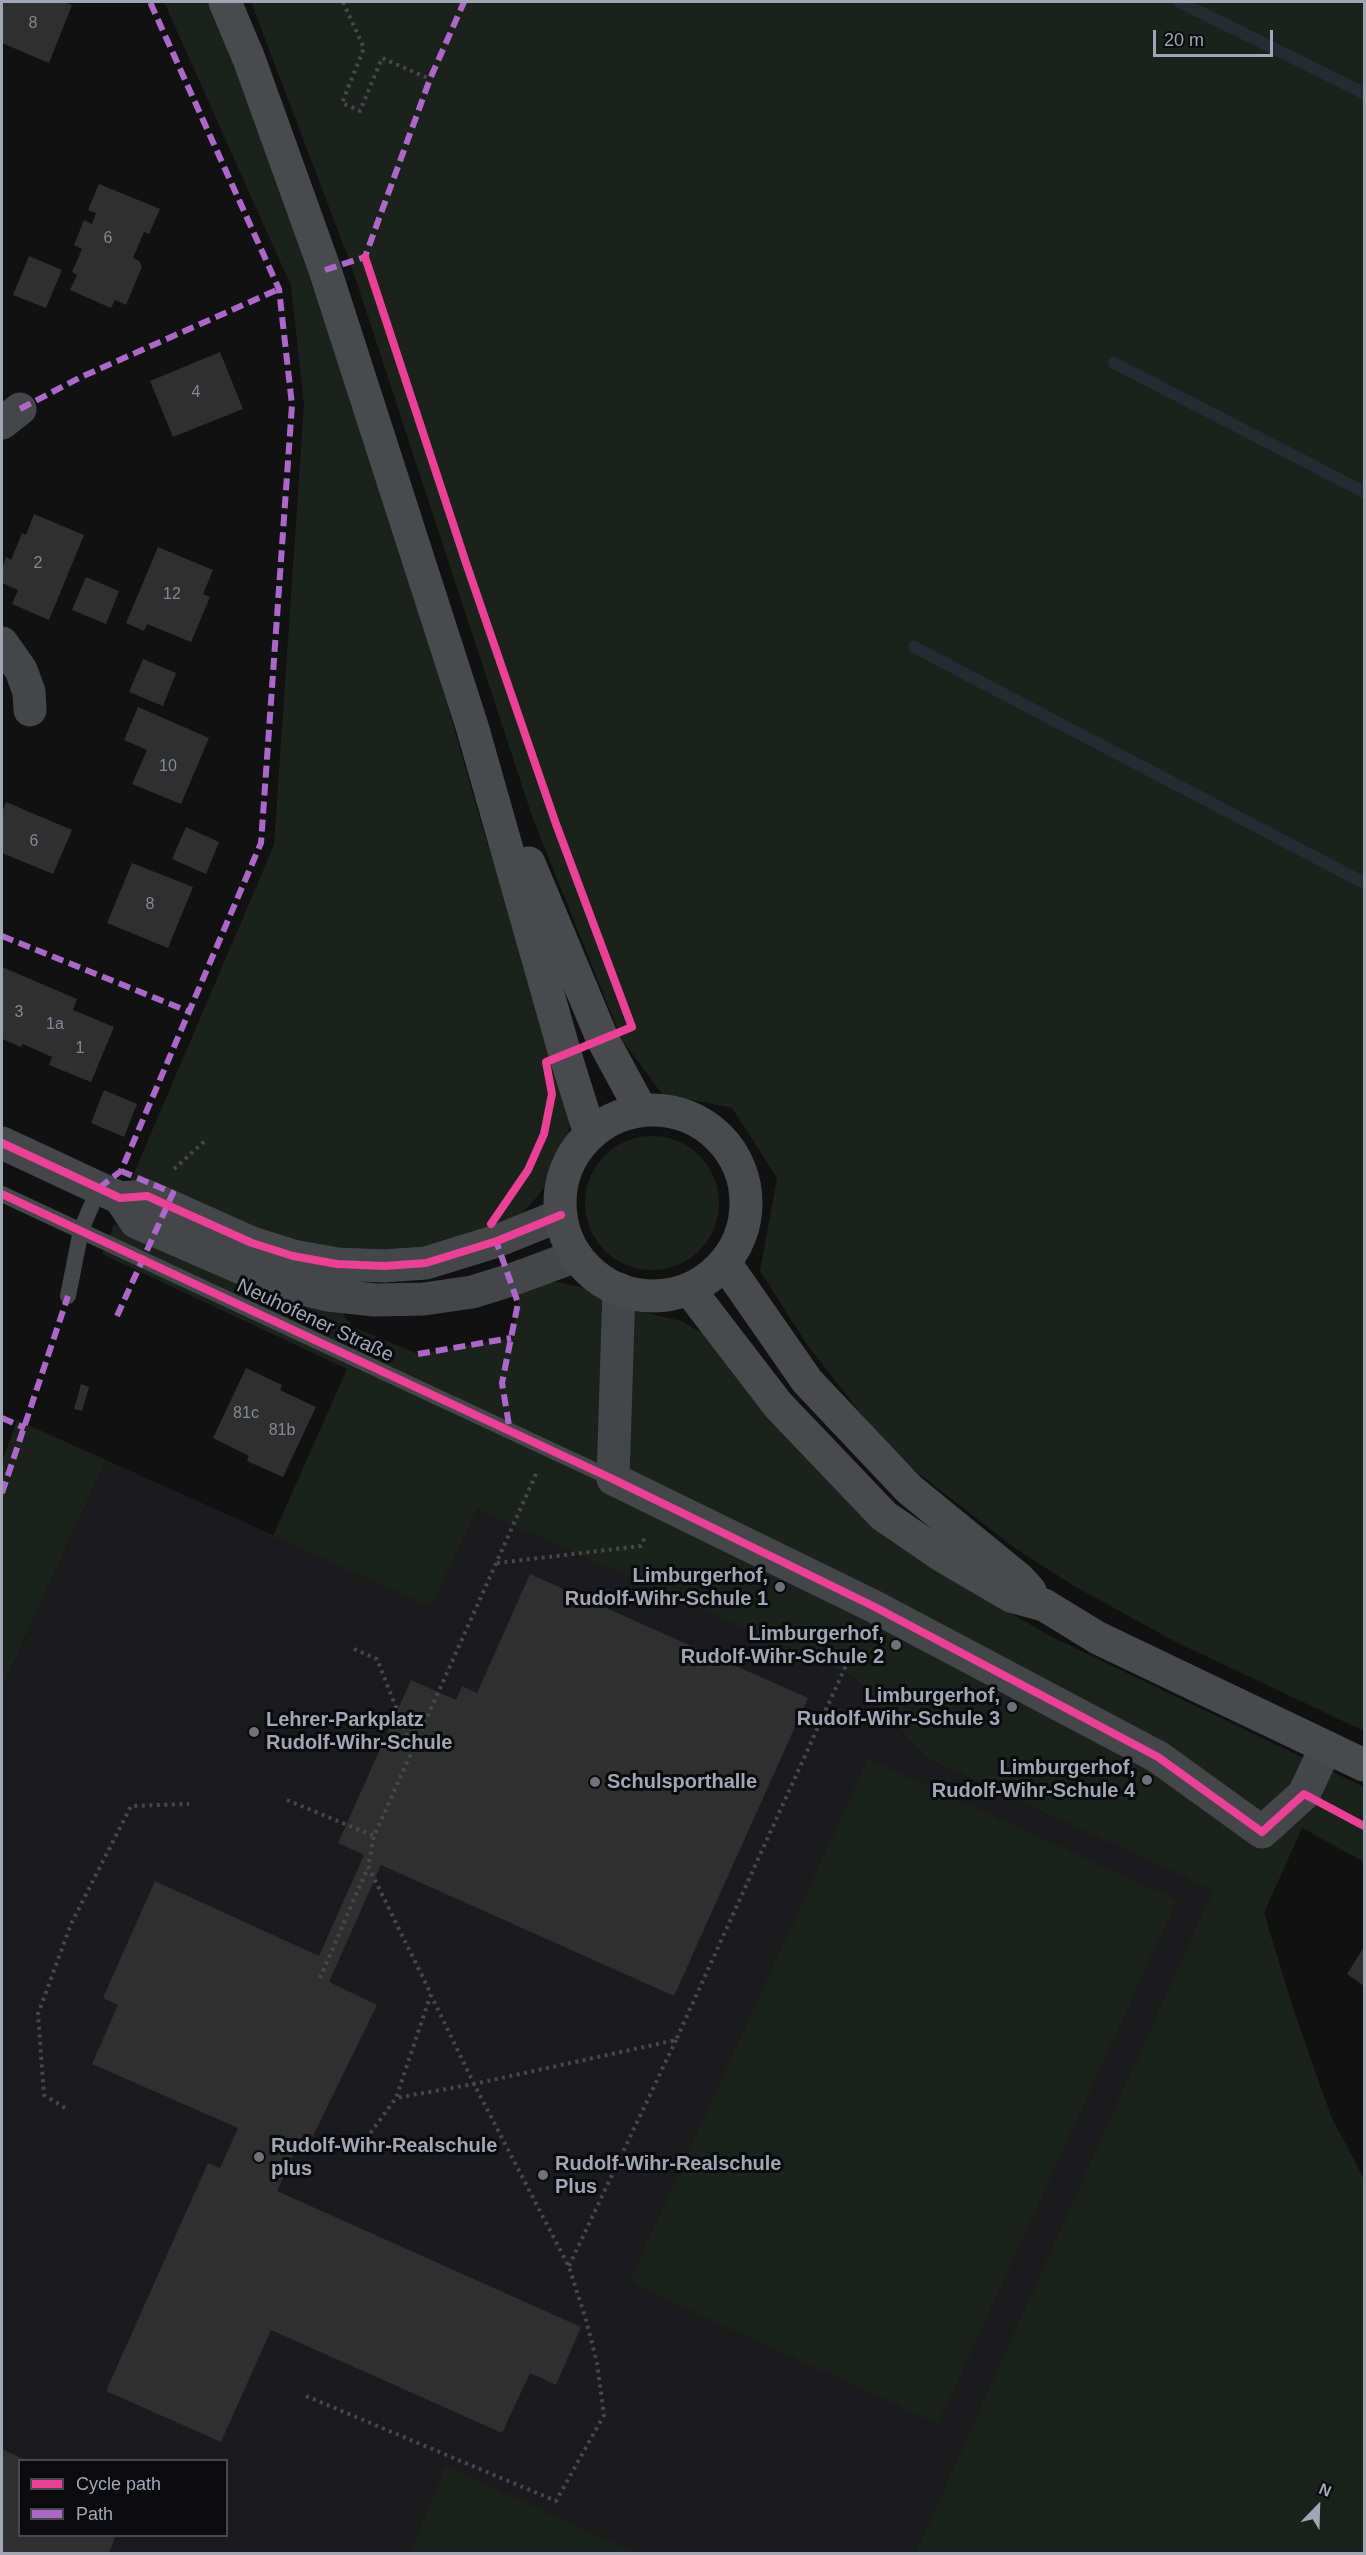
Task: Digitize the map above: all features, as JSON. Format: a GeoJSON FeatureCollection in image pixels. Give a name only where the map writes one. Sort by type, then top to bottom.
{"type":"FeatureCollection","features":[{"type":"Feature","properties":{"kind":"main road"},"geometry":{"type":"LineString","coordinates":[[225,2],[249,59],[325,270],[472,726],[590,1134]]}},
{"type":"Feature","properties":{"kind":"main road"},"geometry":{"type":"LineString","coordinates":[[472,726],[602,1038],[641,1110]]}},
{"type":"Feature","properties":{"kind":"main road"},"geometry":{"type":"LineString","coordinates":[[641,1110],[668,1111],[695,1120],[718,1136],[735,1158],[745,1184],[747,1212],[740,1240],[725,1263],[709,1278],[690,1289],[667,1295],[642,1296],[619,1289],[595,1276],[576,1256],[566,1237],[561,1215],[561,1186],[572,1157],[590,1134],[614,1119],[641,1110]]}},
{"type":"Feature","properties":{"kind":"main road"},"geometry":{"type":"LineString","coordinates":[[725,1263],[807,1381],[909,1489],[1018,1578],[1044,1605],[1098,1638],[1365,1765]]}},
{"type":"Feature","properties":{"kind":"main road"},"geometry":{"type":"LineString","coordinates":[[690,1289],[778,1404],[884,1516],[940,1555],[1011,1596],[1044,1605]]}},
{"type":"Feature","properties":{"kind":"street"},"geometry":{"type":"LineString","coordinates":[[2,643],[21,669],[29,692],[30,710]]}},
{"type":"Feature","properties":{"kind":"street"},"geometry":{"type":"LineString","coordinates":[[2,1143],[110,1193],[147,1196],[252,1243],[293,1256],[336,1264],[372,1266],[426,1263],[459,1255],[561,1215]]}},
{"type":"Feature","properties":{"kind":"street","name":"Neuhofener Straße"},"geometry":{"type":"LineString","coordinates":[[110,1193],[136,1222],[244,1269],[287,1285],[328,1295],[375,1300],[448,1296],[472,1292],[511,1280],[576,1256]]}},
{"type":"Feature","properties":{"kind":"street"},"geometry":{"type":"LineString","coordinates":[[619,1289],[613,1479],[873,1606],[1158,1757],[1262,1832],[1304,1794],[1326,1747]]}},
{"type":"Feature","properties":{"kind":"lane"},"geometry":{"type":"LineString","coordinates":[[68,1296],[81,1230],[110,1193]]}},
{"type":"Feature","properties":{"kind":"lane","name":"Neuhofener Straße"},"geometry":{"type":"LineString","coordinates":[[2,1194],[613,1479]]}},
{"type":"Feature","properties":{"kind":"path"},"geometry":{"type":"LineString","coordinates":[[343,2],[364,48],[342,103],[360,111],[382,58],[430,79]]}},
{"type":"Feature","properties":{"kind":"path"},"geometry":{"type":"LineString","coordinates":[[173,1171],[206,1140]]}},
{"type":"Feature","properties":{"kind":"path"},"geometry":{"type":"LineString","coordinates":[[320,1978],[368,1866],[374,1836],[548,1448]]}},
{"type":"Feature","properties":{"kind":"path"},"geometry":{"type":"LineString","coordinates":[[496,1563],[641,1546],[661,1502]]}},
{"type":"Feature","properties":{"kind":"path"},"geometry":{"type":"LineString","coordinates":[[569,2267],[676,2040],[873,1606]]}},
{"type":"Feature","properties":{"kind":"path"},"geometry":{"type":"LineString","coordinates":[[354,1649],[377,1659],[412,1748]]}},
{"type":"Feature","properties":{"kind":"path"},"geometry":{"type":"LineString","coordinates":[[287,1800],[374,1836]]}},
{"type":"Feature","properties":{"kind":"path"},"geometry":{"type":"LineString","coordinates":[[65,2108],[44,2095],[38,2014],[71,1924],[132,1806],[189,1804]]}},
{"type":"Feature","properties":{"kind":"path"},"geometry":{"type":"LineString","coordinates":[[306,2396],[556,2501],[604,2415],[597,2363],[569,2267],[474,2084],[368,1866]]}},
{"type":"Feature","properties":{"kind":"path"},"geometry":{"type":"LineString","coordinates":[[366,2139],[396,2098],[431,1994]]}},
{"type":"Feature","properties":{"kind":"path"},"geometry":{"type":"LineString","coordinates":[[396,2098],[474,2084],[676,2040]]}},
{"type":"Feature","properties":{"kind":"shaded area"},"geometry":{"type":"Polygon","coordinates":[[[164,2],[208,2],[225,36],[271,152],[415,592],[482,826],[551,1035],[572,1112],[567,1142],[555,1158],[547,1184],[522,1213],[481,1237],[367,1257],[259,1236],[131,1180],[274,845],[304,404],[291,286],[164,2]]]}},
{"type":"Feature","properties":{"kind":"shaded area"},"geometry":{"type":"Polygon","coordinates":[[[251,2],[1364,2],[1364,1731],[1174,1641],[1074,1586],[1016,1549],[891,1452],[808,1346],[760,1271],[777,1178],[732,1108],[662,1094],[622,1040],[533,819],[351,265],[251,2]]]}},
{"type":"Feature","properties":{"kind":"shaded area"},"geometry":{"type":"Polygon","coordinates":[[[652,1136],[678,1141],[699,1156],[714,1177],[719,1203],[714,1229],[699,1250],[678,1265],[652,1270],[626,1265],[605,1250],[590,1229],[585,1203],[590,1177],[605,1156],[626,1141],[652,1136]]]}},
{"type":"Feature","properties":{"kind":"shaded area"},"geometry":{"type":"Polygon","coordinates":[[[114,1224],[264,1288],[340,1310],[353,1327],[418,1354],[511,1338],[518,1303],[514,1289],[548,1280],[580,1287],[643,1312],[682,1321],[710,1338],[960,1583],[1050,1636],[1364,1787],[1364,1862],[1302,1828],[1264,1913],[1294,2011],[1331,2116],[1364,2179],[1364,2553],[915,2553],[1213,1890],[926,1758],[854,1677],[477,1509],[431,1607],[273,1536],[347,1369],[102,1254],[114,1224]]]}},
{"type":"Feature","properties":{"kind":"shaded area"},"geometry":{"type":"Polygon","coordinates":[[[17,1420],[106,1460],[2,1688],[2,1462],[17,1420]]]}},
{"type":"Feature","properties":{"kind":"shaded area","name":"Rudolf-Wihr-Realschule Plus"},"geometry":{"type":"Polygon","coordinates":[[[106,1460],[431,1606],[477,1508],[854,1677],[926,1758],[1214,1890],[915,2553],[2,2554],[2,1688],[106,1460]]]}},
{"type":"Feature","properties":{"kind":"shaded area"},"geometry":{"type":"Polygon","coordinates":[[[868,1759],[1177,1900],[938,2424],[629,2282],[868,1759]]]}},
{"type":"Feature","properties":{"kind":"shaded area"},"geometry":{"type":"Polygon","coordinates":[[[446,2466],[635,2553],[410,2553],[446,2466]]]}},
{"type":"Feature","properties":{"kind":"building"},"geometry":{"type":"Polygon","coordinates":[[[2,2],[63,2],[72,5],[49,63],[2,43],[2,2]]]}},
{"type":"Feature","properties":{"kind":"building"},"geometry":{"type":"Polygon","coordinates":[[[99,184],[160,209],[149,234],[144,232],[133,258],[139,261],[142,267],[126,305],[115,300],[111,308],[70,290],[77,275],[72,272],[82,249],[74,245],[84,220],[92,224],[96,213],[88,210],[99,184]]]}},
{"type":"Feature","properties":{"kind":"building"},"geometry":{"type":"Polygon","coordinates":[[[29,256],[62,270],[46,308],[13,295],[29,256]]]}},
{"type":"Feature","properties":{"kind":"building"},"geometry":{"type":"Polygon","coordinates":[[[220,352],[243,409],[173,437],[150,381],[220,352]]]}},
{"type":"Feature","properties":{"kind":"building"},"geometry":{"type":"Polygon","coordinates":[[[34,514],[84,535],[49,620],[12,604],[18,590],[2,583],[2,568],[6,557],[11,560],[22,533],[26,535],[34,514]]]}},
{"type":"Feature","properties":{"kind":"building"},"geometry":{"type":"Polygon","coordinates":[[[158,547],[213,570],[203,594],[210,597],[191,642],[147,624],[144,631],[126,623],[158,547]]]}},
{"type":"Feature","properties":{"kind":"building"},"geometry":{"type":"Polygon","coordinates":[[[86,577],[119,591],[106,624],[72,610],[86,577]]]}},
{"type":"Feature","properties":{"kind":"building"},"geometry":{"type":"Polygon","coordinates":[[[143,659],[176,673],[163,706],[129,692],[143,659]]]}},
{"type":"Feature","properties":{"kind":"building"},"geometry":{"type":"Polygon","coordinates":[[[138,707],[209,738],[181,804],[132,784],[147,750],[124,740],[138,707]]]}},
{"type":"Feature","properties":{"kind":"building"},"geometry":{"type":"Polygon","coordinates":[[[6,802],[72,830],[53,874],[2,853],[2,812],[6,802]]]}},
{"type":"Feature","properties":{"kind":"building"},"geometry":{"type":"Polygon","coordinates":[[[186,827],[219,842],[206,874],[172,859],[186,827]]]}},
{"type":"Feature","properties":{"kind":"building"},"geometry":{"type":"Polygon","coordinates":[[[132,863],[193,887],[168,948],[107,923],[132,863]]]}},
{"type":"Feature","properties":{"kind":"building"},"geometry":{"type":"Polygon","coordinates":[[[2,967],[77,999],[73,1010],[114,1027],[91,1082],[49,1065],[52,1057],[23,1044],[21,1047],[2,1039],[2,967]]]}},
{"type":"Feature","properties":{"kind":"building"},"geometry":{"type":"Polygon","coordinates":[[[104,1090],[137,1104],[124,1137],[91,1123],[104,1090]]]}},
{"type":"Feature","properties":{"kind":"building"},"geometry":{"type":"Polygon","coordinates":[[[246,1368],[282,1385],[280,1390],[316,1407],[283,1477],[247,1461],[249,1456],[213,1438],[246,1368]]]}},
{"type":"Feature","properties":{"kind":"building"},"geometry":{"type":"Polygon","coordinates":[[[81,1384],[89,1387],[82,1411],[74,1409],[81,1384]]]}},
{"type":"Feature","properties":{"kind":"building"},"geometry":{"type":"Polygon","coordinates":[[[530,1574],[808,1698],[674,1996],[381,1865],[329,1982],[377,2005],[306,2150],[297,2146],[277,2191],[581,2327],[556,2385],[530,2373],[502,2433],[271,2330],[221,2442],[106,2391],[208,2163],[220,2168],[238,2128],[92,2064],[118,2005],[103,1998],[155,1881],[319,1956],[364,1855],[338,1843],[411,1680],[456,1700],[462,1686],[477,1693],[530,1574]]]}},
{"type":"Feature","properties":{"kind":"building"},"geometry":{"type":"Polygon","coordinates":[[[1364,1947],[1364,1986],[1347,1974],[1364,1947]]]}},
{"type":"Feature","properties":{"kind":"building"},"geometry":{"type":"Polygon","coordinates":[[[2,2449],[24,2459],[18,2459],[18,2537],[116,2537],[108,2554],[2,2554],[2,2449]]]}},
{"type":"Feature","properties":{"kind":"waterway"},"geometry":{"type":"LineString","coordinates":[[1180,2],[1364,93]]}},
{"type":"Feature","properties":{"kind":"waterway"},"geometry":{"type":"LineString","coordinates":[[1114,363],[1364,492]]}},
{"type":"Feature","properties":{"kind":"waterway"},"geometry":{"type":"LineString","coordinates":[[914,647],[1364,883]]}},
{"type":"Feature","properties":{"kind":"marked path"},"geometry":{"type":"LineString","coordinates":[[99,1188],[121,1171],[261,843],[292,405],[279,289],[150,2]]}},
{"type":"Feature","properties":{"kind":"marked path"},"geometry":{"type":"LineString","coordinates":[[325,270],[365,257],[430,79],[464,2]]}},
{"type":"Feature","properties":{"kind":"marked path"},"geometry":{"type":"LineString","coordinates":[[20,409],[79,378],[279,289]]}},
{"type":"Feature","properties":{"kind":"marked path"},"geometry":{"type":"LineString","coordinates":[[2,936],[190,1012]]}},
{"type":"Feature","properties":{"kind":"marked path"},"geometry":{"type":"LineString","coordinates":[[117,1316],[173,1193],[121,1171]]}},
{"type":"Feature","properties":{"kind":"marked path"},"geometry":{"type":"LineString","coordinates":[[495,1238],[518,1303],[502,1383],[510,1431]]}},
{"type":"Feature","properties":{"kind":"marked path"},"geometry":{"type":"LineString","coordinates":[[2,1493],[68,1296]]}},
{"type":"Feature","properties":{"kind":"marked path"},"geometry":{"type":"LineString","coordinates":[[418,1354],[511,1338]]}},
{"type":"Feature","properties":{"kind":"marked path"},"geometry":{"type":"LineString","coordinates":[[2,1418],[25,1428]]}},
{"type":"Feature","properties":{"kind":"cycle path"},"geometry":{"type":"LineString","coordinates":[[365,257],[466,563],[556,824],[632,1027],[546,1062],[552,1094],[544,1134],[528,1170],[491,1224]]}},
{"type":"Feature","properties":{"kind":"cycle path"},"geometry":{"type":"LineString","coordinates":[[2,1143],[120,1198],[147,1196],[252,1243],[293,1256],[337,1264],[384,1266],[426,1263],[497,1241],[561,1215]]}},
{"type":"Feature","properties":{"kind":"cycle path"},"geometry":{"type":"LineString","coordinates":[[2,1194],[613,1479],[873,1606],[1158,1757],[1262,1832],[1304,1794],[1364,1826]]}},
{"type":"Feature","properties":{"kind":"place","name":"Limburgerhof, Rudolf-Wihr-Schule 1"},"geometry":{"type":"Point","coordinates":[780,1587]}},
{"type":"Feature","properties":{"kind":"place","name":"Limburgerhof, Rudolf-Wihr-Schule 2"},"geometry":{"type":"Point","coordinates":[896,1645]}},
{"type":"Feature","properties":{"kind":"place","name":"Limburgerhof, Rudolf-Wihr-Schule 3"},"geometry":{"type":"Point","coordinates":[1012,1707]}},
{"type":"Feature","properties":{"kind":"place","name":"Lehrer-Parkplatz Rudolf-Wihr-Schule"},"geometry":{"type":"Point","coordinates":[254,1732]}},
{"type":"Feature","properties":{"kind":"place","name":"Limburgerhof, Rudolf-Wihr-Schule 4"},"geometry":{"type":"Point","coordinates":[1147,1780]}},
{"type":"Feature","properties":{"kind":"place","name":"Schulsporthalle"},"geometry":{"type":"Point","coordinates":[595,1782]}},
{"type":"Feature","properties":{"kind":"place","name":"Rudolf-Wihr-Realschule plus"},"geometry":{"type":"Point","coordinates":[259,2157]}},
{"type":"Feature","properties":{"kind":"place","name":"Rudolf-Wihr-Realschule Plus"},"geometry":{"type":"Point","coordinates":[543,2175]}}]}
